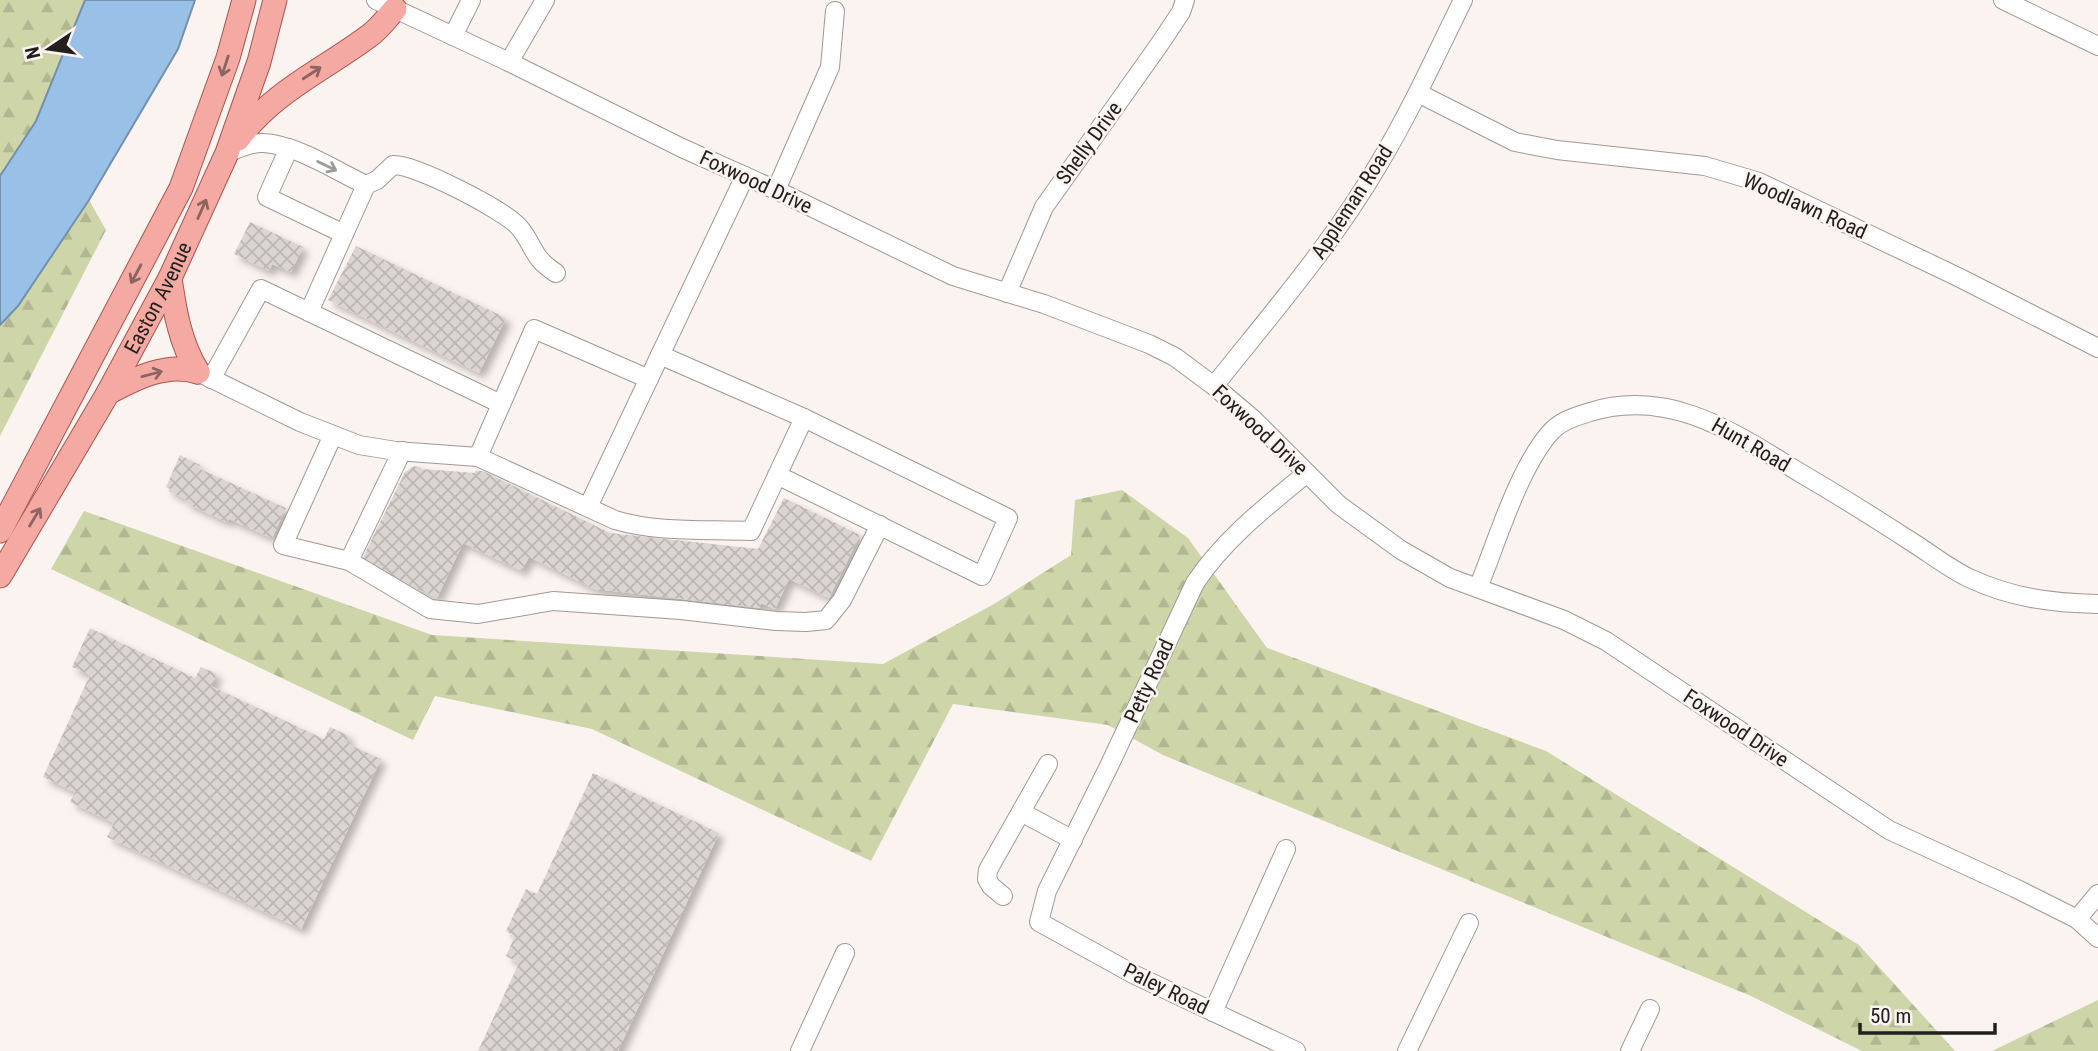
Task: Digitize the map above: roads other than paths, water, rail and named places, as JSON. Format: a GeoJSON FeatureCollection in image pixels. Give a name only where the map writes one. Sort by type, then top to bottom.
{"type":"FeatureCollection","features":[{"type":"Feature","properties":{"kind":"main road","name":"Easton Avenue"},"geometry":{"type":"LineString","coordinates":[[0,531],[181,188],[228,58],[244,0]]}},
{"type":"Feature","properties":{"kind":"main road","name":"Easton Avenue"},"geometry":{"type":"LineString","coordinates":[[0,576],[108,393],[170,278],[227,153],[259,62],[275,0]]}},
{"type":"Feature","properties":{"kind":"main road"},"geometry":{"type":"LineString","coordinates":[[227,153],[253,119],[284,91],[371,35],[386,4]]}},
{"type":"Feature","properties":{"kind":"main road"},"geometry":{"type":"LineString","coordinates":[[170,278],[181,336],[189,358],[205,375]]}},
{"type":"Feature","properties":{"kind":"main road"},"geometry":{"type":"LineString","coordinates":[[108,393],[136,378],[153,373],[186,368],[205,375]]}},
{"type":"Feature","properties":{"kind":"street"},"geometry":{"type":"LineString","coordinates":[[453,36],[471,0]]}},
{"type":"Feature","properties":{"kind":"street"},"geometry":{"type":"LineString","coordinates":[[509,62],[545,0]]}},
{"type":"Feature","properties":{"kind":"street","name":"Shelly Drive"},"geometry":{"type":"LineString","coordinates":[[1007,293],[1044,206],[1159,45],[1181,12],[1185,0]]}},
{"type":"Feature","properties":{"kind":"street","name":"Appleman Road"},"geometry":{"type":"LineString","coordinates":[[1214,386],[1306,272],[1379,164],[1418,93],[1463,0]]}},
{"type":"Feature","properties":{"kind":"street"},"geometry":{"type":"LineString","coordinates":[[2003,0],[2098,46]]}},
{"type":"Feature","properties":{"kind":"street","name":"Foxwood Drive"},"geometry":{"type":"LineString","coordinates":[[386,4],[953,276],[1044,303],[1149,344],[1175,357],[1253,419],[1339,505],[1401,550],[1450,578],[1564,620],[1606,641],[1889,830],[2077,919],[2098,938]]}},
{"type":"Feature","properties":{"kind":"street"},"geometry":{"type":"LineString","coordinates":[[776,190],[830,67],[835,11]]}},
{"type":"Feature","properties":{"kind":"street","name":"Woodlawn Road"},"geometry":{"type":"LineString","coordinates":[[1418,93],[1515,142],[1557,150],[1705,166],[1759,182],[1958,277],[2098,348]]}},
{"type":"Feature","properties":{"kind":"street"},"geometry":{"type":"LineString","coordinates":[[227,153],[263,142],[289,148],[366,185]]}},
{"type":"Feature","properties":{"kind":"street"},"geometry":{"type":"LineString","coordinates":[[289,148],[267,197],[344,234]]}},
{"type":"Feature","properties":{"kind":"street"},"geometry":{"type":"LineString","coordinates":[[309,312],[366,185],[377,180],[393,165],[460,190],[508,217],[519,227],[536,256],[556,273]]}},
{"type":"Feature","properties":{"kind":"street"},"geometry":{"type":"LineString","coordinates":[[588,507],[745,176]]}},
{"type":"Feature","properties":{"kind":"street"},"geometry":{"type":"LineString","coordinates":[[501,404],[261,289],[205,375],[300,422],[359,445],[478,457],[615,520],[639,526],[751,531],[804,418]]}},
{"type":"Feature","properties":{"kind":"street"},"geometry":{"type":"LineString","coordinates":[[478,457],[534,329],[649,379]]}},
{"type":"Feature","properties":{"kind":"street"},"geometry":{"type":"LineString","coordinates":[[660,355],[804,418],[1008,517],[982,576],[777,475]]}},
{"type":"Feature","properties":{"kind":"street","name":"Hunt Road"},"geometry":{"type":"LineString","coordinates":[[1478,588],[1526,470],[1549,434],[1565,420],[1602,409],[1646,405],[1703,417],[1728,429],[1967,577],[2015,596],[2062,603],[2098,604]]}},
{"type":"Feature","properties":{"kind":"street"},"geometry":{"type":"LineString","coordinates":[[333,435],[282,545],[349,561],[430,609],[478,614],[553,601],[806,622],[826,620],[842,600],[880,524]]}},
{"type":"Feature","properties":{"kind":"street"},"geometry":{"type":"LineString","coordinates":[[349,561],[402,451]]}},
{"type":"Feature","properties":{"kind":"street","name":"Petty Road"},"geometry":{"type":"LineString","coordinates":[[1039,922],[1047,891],[1195,583],[1244,525],[1307,473]]}},
{"type":"Feature","properties":{"kind":"street"},"geometry":{"type":"LineString","coordinates":[[1003,896],[986,879],[988,870],[1048,764]]}},
{"type":"Feature","properties":{"kind":"street"},"geometry":{"type":"LineString","coordinates":[[1021,812],[1073,840]]}},
{"type":"Feature","properties":{"kind":"street"},"geometry":{"type":"LineString","coordinates":[[1213,1012],[1286,849]]}},
{"type":"Feature","properties":{"kind":"street"},"geometry":{"type":"LineString","coordinates":[[2077,919],[2098,894]]}},
{"type":"Feature","properties":{"kind":"street","name":"Paley Road"},"geometry":{"type":"LineString","coordinates":[[1039,922],[1135,975],[1296,1051]]}},
{"type":"Feature","properties":{"kind":"street"},"geometry":{"type":"LineString","coordinates":[[1407,1051],[1469,923]]}},
{"type":"Feature","properties":{"kind":"street"},"geometry":{"type":"LineString","coordinates":[[800,1051],[845,953]]}},
{"type":"Feature","properties":{"kind":"street"},"geometry":{"type":"LineString","coordinates":[[1630,1051],[1650,1009]]}},
{"type":"Feature","properties":{"kind":"water"},"geometry":{"type":"Polygon","coordinates":[[[85,0],[195,0],[178,49],[89,200],[18,306],[0,325],[0,176],[36,121],[85,0]]]}}]}
